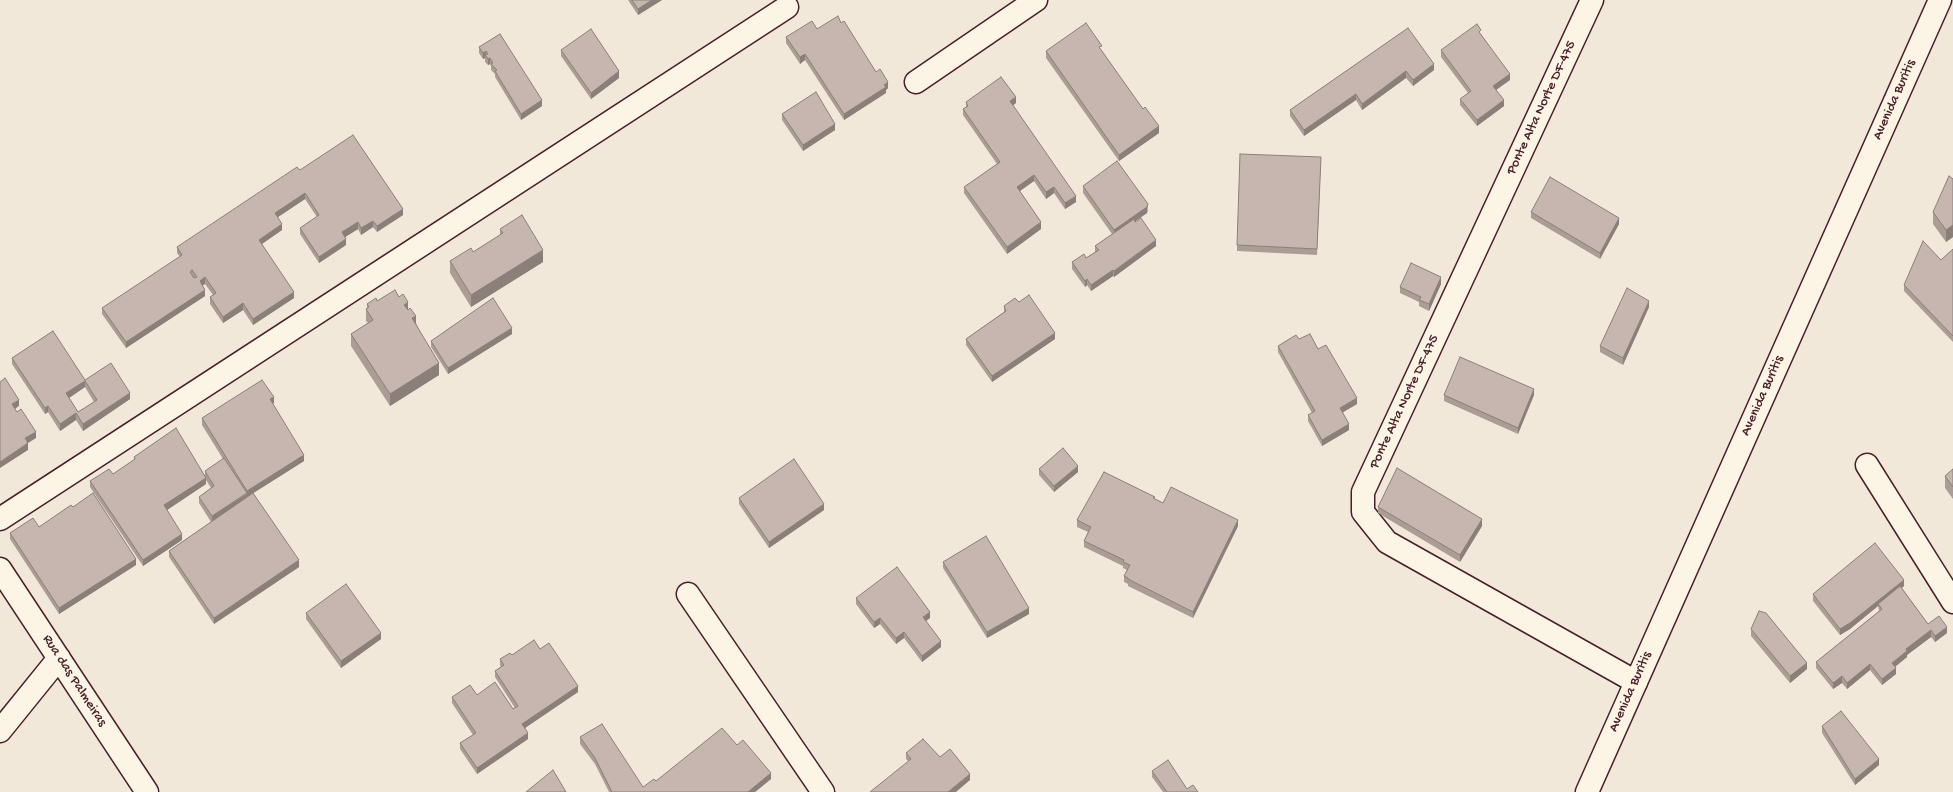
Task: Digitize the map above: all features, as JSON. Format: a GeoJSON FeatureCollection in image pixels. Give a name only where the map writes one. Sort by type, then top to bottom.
{"type":"FeatureCollection","features":[{"type":"Feature","properties":{"kind":"street"},"geometry":{"type":"LineString","coordinates":[[916,82],[1036,0]]}},
{"type":"Feature","properties":{"kind":"street","name":"Ponte Alta Norte DF-475"},"geometry":{"type":"LineString","coordinates":[[1592,0],[1364,492],[1364,512],[1387,542],[1636,682]]}},
{"type":"Feature","properties":{"kind":"street","name":"Avenida Buritis"},"geometry":{"type":"LineString","coordinates":[[1587,792],[1940,0]]}},
{"type":"Feature","properties":{"kind":"street"},"geometry":{"type":"LineString","coordinates":[[0,519],[787,7]]}},
{"type":"Feature","properties":{"kind":"street"},"geometry":{"type":"LineString","coordinates":[[1867,465],[1953,602]]}},
{"type":"Feature","properties":{"kind":"street","name":"Rua das Palmeiras"},"geometry":{"type":"LineString","coordinates":[[0,569],[147,792]]}},
{"type":"Feature","properties":{"kind":"street"},"geometry":{"type":"LineString","coordinates":[[688,594],[823,792]]}},
{"type":"Feature","properties":{"kind":"street"},"geometry":{"type":"LineString","coordinates":[[0,731],[59,658]]}},
{"type":"Feature","properties":{"kind":"building"},"geometry":{"type":"Polygon","coordinates":[[[632,0],[652,0],[638,9],[632,0]]]}},
{"type":"Feature","properties":{"kind":"building"},"geometry":{"type":"Polygon","coordinates":[[[838,16],[841,23],[844,21],[876,72],[880,69],[888,82],[884,85],[886,87],[844,114],[805,54],[800,57],[786,37],[812,21],[817,29],[838,16]]]}},
{"type":"Feature","properties":{"kind":"building"},"geometry":{"type":"Polygon","coordinates":[[[1086,23],[1102,46],[1099,47],[1143,109],[1145,107],[1159,126],[1119,155],[1046,51],[1086,23]]]}},
{"type":"Feature","properties":{"kind":"building"},"geometry":{"type":"Polygon","coordinates":[[[1477,24],[1481,30],[1479,32],[1510,74],[1493,86],[1504,100],[1477,120],[1460,99],[1471,91],[1441,50],[1477,24]]]}},
{"type":"Feature","properties":{"kind":"building"},"geometry":{"type":"Polygon","coordinates":[[[1408,28],[1434,64],[1413,80],[1406,71],[1362,104],[1356,94],[1304,130],[1290,110],[1408,28]]]}},
{"type":"Feature","properties":{"kind":"building"},"geometry":{"type":"Polygon","coordinates":[[[591,29],[619,71],[591,93],[561,50],[591,29]]]}},
{"type":"Feature","properties":{"kind":"building"},"geometry":{"type":"Polygon","coordinates":[[[500,34],[542,100],[521,114],[495,71],[497,70],[491,64],[493,63],[490,58],[488,59],[485,55],[488,54],[486,51],[483,53],[479,47],[500,34]]]}},
{"type":"Feature","properties":{"kind":"building"},"geometry":{"type":"Polygon","coordinates":[[[1001,77],[1016,97],[1010,101],[1076,196],[1065,203],[1054,187],[1046,192],[1034,175],[1017,187],[1041,222],[1007,247],[964,187],[1000,162],[963,109],[968,106],[966,102],[1001,77]]]}},
{"type":"Feature","properties":{"kind":"building"},"geometry":{"type":"Polygon","coordinates":[[[816,92],[835,124],[803,145],[782,114],[816,92]]]}},
{"type":"Feature","properties":{"kind":"building"},"geometry":{"type":"Polygon","coordinates":[[[353,135],[403,209],[377,226],[373,221],[361,228],[358,222],[342,232],[346,239],[319,257],[300,228],[319,215],[305,193],[275,213],[282,224],[259,240],[294,292],[253,319],[243,303],[223,317],[210,297],[216,293],[205,277],[200,281],[205,290],[126,342],[102,308],[182,255],[177,247],[297,167],[300,170],[353,135]],[[192,270],[190,272],[194,278],[197,277],[192,270]]]}},
{"type":"Feature","properties":{"kind":"building"},"geometry":{"type":"Polygon","coordinates":[[[1240,154],[1321,157],[1317,249],[1237,245],[1240,154]]]}},
{"type":"Feature","properties":{"kind":"building"},"geometry":{"type":"Polygon","coordinates":[[[1117,161],[1148,204],[1147,207],[1114,230],[1083,186],[1117,161]]]}},
{"type":"Feature","properties":{"kind":"building"},"geometry":{"type":"Polygon","coordinates":[[[1949,176],[1953,179],[1953,225],[1946,230],[1933,212],[1949,176]]]}},
{"type":"Feature","properties":{"kind":"building"},"geometry":{"type":"Polygon","coordinates":[[[1550,177],[1619,218],[1600,253],[1531,212],[1550,177]]]}},
{"type":"Feature","properties":{"kind":"building"},"geometry":{"type":"Polygon","coordinates":[[[522,215],[543,250],[471,295],[450,261],[471,248],[473,252],[503,233],[500,229],[522,215]]]}},
{"type":"Feature","properties":{"kind":"building"},"geometry":{"type":"Polygon","coordinates":[[[1141,218],[1156,240],[1114,271],[1113,270],[1091,285],[1087,279],[1085,281],[1072,262],[1084,254],[1086,258],[1099,250],[1095,246],[1134,219],[1135,222],[1141,218]]]}},
{"type":"Feature","properties":{"kind":"building"},"geometry":{"type":"Polygon","coordinates":[[[1923,241],[1941,260],[1953,249],[1953,336],[1904,285],[1923,241]]]}},
{"type":"Feature","properties":{"kind":"building"},"geometry":{"type":"Polygon","coordinates":[[[1411,263],[1441,277],[1429,304],[1419,300],[1421,297],[1400,287],[1411,263]]]}},
{"type":"Feature","properties":{"kind":"building"},"geometry":{"type":"Polygon","coordinates":[[[1627,288],[1649,301],[1623,358],[1600,346],[1627,288]]]}},
{"type":"Feature","properties":{"kind":"building"},"geometry":{"type":"Polygon","coordinates":[[[395,290],[399,297],[403,294],[408,302],[404,305],[408,310],[410,308],[416,316],[412,318],[439,363],[390,394],[351,334],[373,320],[366,309],[369,307],[367,304],[376,298],[377,301],[395,290]]]}},
{"type":"Feature","properties":{"kind":"building"},"geometry":{"type":"Polygon","coordinates":[[[1029,295],[1055,333],[992,376],[966,339],[1006,311],[1004,306],[1015,298],[1019,302],[1029,295]]]}},
{"type":"Feature","properties":{"kind":"building"},"geometry":{"type":"Polygon","coordinates":[[[493,298],[512,328],[448,368],[431,341],[493,298]]]}},
{"type":"Feature","properties":{"kind":"building"},"geometry":{"type":"Polygon","coordinates":[[[53,331],[85,380],[111,363],[130,393],[83,424],[76,413],[60,424],[48,406],[45,408],[12,358],[53,331]],[[85,381],[66,393],[78,412],[97,400],[85,381]]]}},
{"type":"Feature","properties":{"kind":"building"},"geometry":{"type":"Polygon","coordinates":[[[1310,334],[1318,349],[1326,345],[1357,398],[1340,408],[1349,424],[1322,440],[1308,415],[1315,411],[1278,346],[1296,335],[1299,339],[1310,334]]]}},
{"type":"Feature","properties":{"kind":"building"},"geometry":{"type":"Polygon","coordinates":[[[1460,357],[1534,389],[1518,428],[1444,395],[1460,357]]]}},
{"type":"Feature","properties":{"kind":"building"},"geometry":{"type":"Polygon","coordinates":[[[5,378],[19,400],[12,404],[17,412],[21,409],[36,432],[25,438],[28,443],[0,462],[0,382],[5,378]]]}},
{"type":"Feature","properties":{"kind":"building"},"geometry":{"type":"Polygon","coordinates":[[[262,380],[274,397],[270,399],[304,455],[247,491],[202,418],[262,380]]]}},
{"type":"Feature","properties":{"kind":"building"},"geometry":{"type":"Polygon","coordinates":[[[176,428],[206,478],[164,505],[182,534],[143,560],[90,481],[109,469],[113,474],[135,459],[134,457],[176,428]]]}},
{"type":"Feature","properties":{"kind":"building"},"geometry":{"type":"Polygon","coordinates":[[[1063,448],[1078,466],[1054,486],[1039,469],[1063,448]]]}},
{"type":"Feature","properties":{"kind":"building"},"geometry":{"type":"Polygon","coordinates":[[[224,458],[247,493],[212,516],[199,497],[214,486],[205,471],[224,458]]]}},
{"type":"Feature","properties":{"kind":"building"},"geometry":{"type":"Polygon","coordinates":[[[794,459],[824,504],[769,542],[739,498],[794,459]]]}},
{"type":"Feature","properties":{"kind":"building"},"geometry":{"type":"Polygon","coordinates":[[[1397,468],[1482,519],[1460,555],[1378,507],[1397,468]]]}},
{"type":"Feature","properties":{"kind":"building"},"geometry":{"type":"Polygon","coordinates":[[[1953,469],[1953,487],[1945,476],[1953,469]]]}},
{"type":"Feature","properties":{"kind":"building"},"geometry":{"type":"Polygon","coordinates":[[[1104,472],[1155,497],[1153,498],[1163,503],[1171,487],[1238,520],[1193,612],[1128,579],[1124,576],[1130,565],[1123,562],[1124,560],[1084,541],[1091,527],[1077,520],[1104,472]]]}},
{"type":"Feature","properties":{"kind":"building"},"geometry":{"type":"Polygon","coordinates":[[[93,493],[136,559],[59,608],[10,533],[33,518],[39,527],[71,505],[73,507],[93,493]]]}},
{"type":"Feature","properties":{"kind":"building"},"geometry":{"type":"Polygon","coordinates":[[[253,493],[299,560],[214,618],[169,551],[253,493]]]}},
{"type":"Feature","properties":{"kind":"building"},"geometry":{"type":"Polygon","coordinates":[[[986,536],[1029,608],[987,632],[943,562],[986,536]]]}},
{"type":"Feature","properties":{"kind":"building"},"geometry":{"type":"Polygon","coordinates":[[[1875,543],[1904,580],[1850,623],[1840,629],[1813,594],[1875,543]]]}},
{"type":"Feature","properties":{"kind":"building"},"geometry":{"type":"Polygon","coordinates":[[[897,567],[930,612],[923,617],[941,641],[922,656],[904,632],[896,638],[880,618],[874,622],[856,598],[897,567]]]}},
{"type":"Feature","properties":{"kind":"building"},"geometry":{"type":"Polygon","coordinates":[[[346,584],[381,633],[341,661],[306,613],[346,584]]]}},
{"type":"Feature","properties":{"kind":"building"},"geometry":{"type":"Polygon","coordinates":[[[1900,586],[1928,624],[1939,616],[1947,627],[1935,636],[1931,630],[1906,649],[1907,651],[1892,663],[1896,668],[1882,679],[1870,664],[1847,683],[1842,676],[1833,683],[1816,662],[1882,609],[1878,604],[1900,586]]]}},
{"type":"Feature","properties":{"kind":"building"},"geometry":{"type":"Polygon","coordinates":[[[1759,611],[1766,613],[1807,663],[1790,676],[1751,629],[1759,611]]]}},
{"type":"Feature","properties":{"kind":"building"},"geometry":{"type":"Polygon","coordinates":[[[534,640],[540,649],[549,643],[578,686],[522,724],[528,733],[477,768],[460,743],[476,733],[452,697],[470,685],[477,695],[495,682],[513,709],[518,706],[495,671],[504,665],[500,659],[510,653],[512,655],[534,640]]]}},
{"type":"Feature","properties":{"kind":"building"},"geometry":{"type":"Polygon","coordinates":[[[1841,711],[1879,759],[1855,779],[1822,726],[1841,711]]]}},
{"type":"Feature","properties":{"kind":"building"},"geometry":{"type":"Polygon","coordinates":[[[602,724],[643,787],[654,779],[656,781],[722,728],[737,745],[743,740],[771,773],[748,792],[612,792],[595,758],[580,737],[602,724]]]}},
{"type":"Feature","properties":{"kind":"building"},"geometry":{"type":"Polygon","coordinates":[[[923,739],[940,757],[950,749],[970,774],[948,792],[870,792],[911,759],[906,753],[923,739]]]}},
{"type":"Feature","properties":{"kind":"building"},"geometry":{"type":"Polygon","coordinates":[[[1168,760],[1187,789],[1193,785],[1198,792],[1167,792],[1152,771],[1168,760]]]}},
{"type":"Feature","properties":{"kind":"building"},"geometry":{"type":"Polygon","coordinates":[[[553,770],[566,792],[526,792],[553,770]]]}}]}
